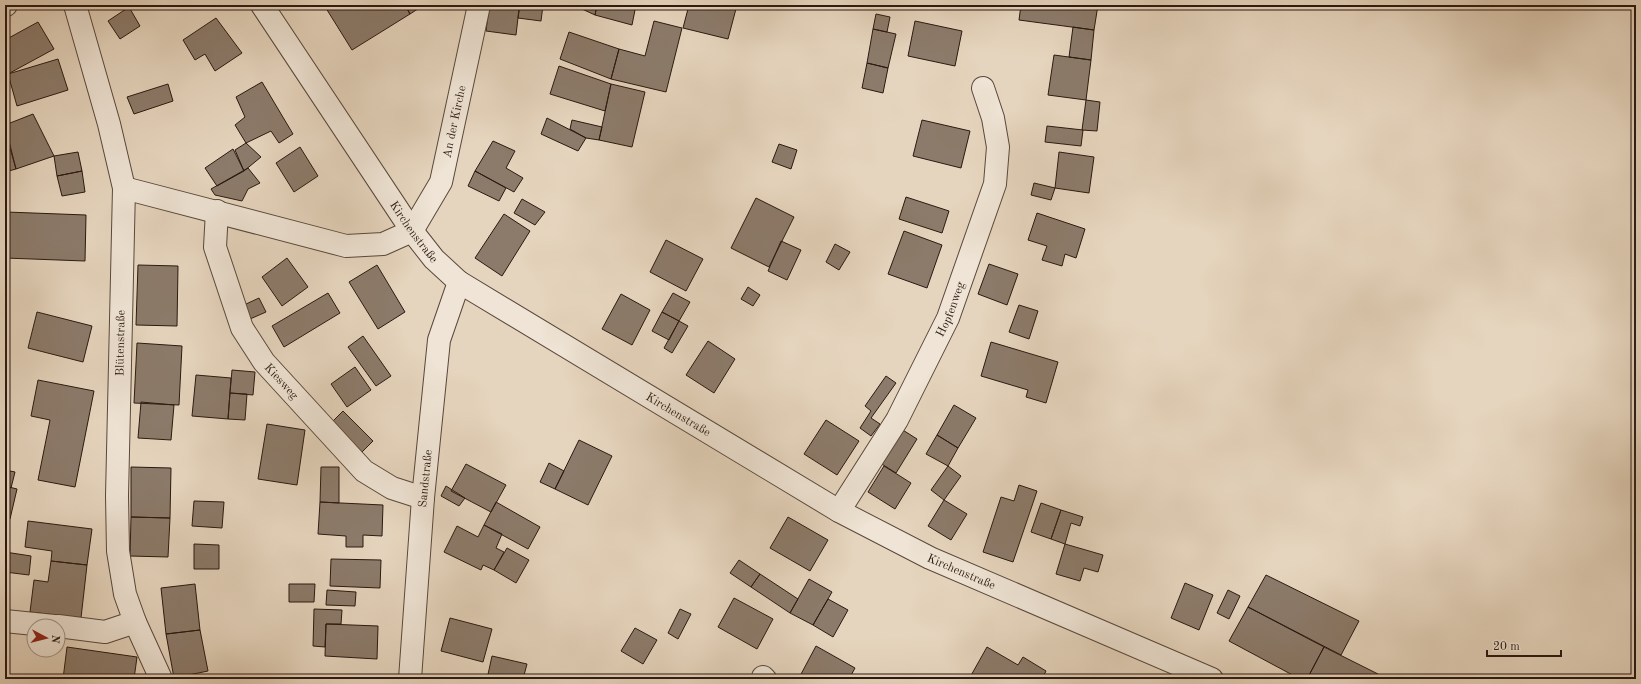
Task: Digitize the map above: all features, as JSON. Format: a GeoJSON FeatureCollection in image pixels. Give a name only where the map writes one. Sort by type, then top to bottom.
{"type":"FeatureCollection","features":[{"type":"Feature","properties":{"kind":"street","name":"Blütenstraße"},"geometry":{"type":"LineString","coordinates":[[75,5],[109,124],[124,188],[117,496],[118,551],[125,594],[135,622],[161,679]]}},
{"type":"Feature","properties":{"kind":"street","name":"Kirchenstraße"},"geometry":{"type":"LineString","coordinates":[[262,5],[412,231],[434,259],[459,282],[839,511],[930,558],[1212,679]]}},
{"type":"Feature","properties":{"kind":"street","name":"An der Kirche"},"geometry":{"type":"LineString","coordinates":[[412,231],[441,182],[479,5]]}},
{"type":"Feature","properties":{"kind":"street","name":"Hopfenweg"},"geometry":{"type":"LineString","coordinates":[[839,511],[897,420],[948,318],[996,184],[998,147],[993,118],[983,88]]}},
{"type":"Feature","properties":{"kind":"street"},"geometry":{"type":"LineString","coordinates":[[124,188],[218,211],[346,246],[383,244],[412,231]]}},
{"type":"Feature","properties":{"kind":"street","name":"Kiesweg"},"geometry":{"type":"LineString","coordinates":[[218,211],[215,247],[242,328],[264,362],[364,471],[392,488],[423,498]]}},
{"type":"Feature","properties":{"kind":"street","name":"Sandstraße"},"geometry":{"type":"LineString","coordinates":[[410,679],[423,498],[439,340],[459,282]]}},
{"type":"Feature","properties":{"kind":"street"},"geometry":{"type":"LineString","coordinates":[[5,620],[26,623]]}},
{"type":"Feature","properties":{"kind":"street"},"geometry":{"type":"LineString","coordinates":[[66,627],[105,632],[135,622]]}},
{"type":"Feature","properties":{"kind":"building"},"geometry":{"type":"Polygon","coordinates":[[[324,5],[405,5],[410,14],[352,50],[324,5]]]}},
{"type":"Feature","properties":{"kind":"building"},"geometry":{"type":"Polygon","coordinates":[[[405,5],[424,5],[410,14],[405,5]]]}},
{"type":"Feature","properties":{"kind":"building"},"geometry":{"type":"Polygon","coordinates":[[[520,5],[543,5],[541,21],[518,18],[520,5]]]}},
{"type":"Feature","properties":{"kind":"building"},"geometry":{"type":"Polygon","coordinates":[[[583,5],[597,5],[595,15],[582,9],[583,5]]]}},
{"type":"Feature","properties":{"kind":"building"},"geometry":{"type":"Polygon","coordinates":[[[597,5],[636,5],[632,25],[595,15],[597,5]]]}},
{"type":"Feature","properties":{"kind":"building"},"geometry":{"type":"Polygon","coordinates":[[[689,5],[737,5],[728,39],[683,28],[689,5]]]}},
{"type":"Feature","properties":{"kind":"building"},"geometry":{"type":"Polygon","coordinates":[[[1021,5],[1098,5],[1094,30],[1019,20],[1021,5]]]}},
{"type":"Feature","properties":{"kind":"building"},"geometry":{"type":"Polygon","coordinates":[[[489,6],[519,9],[516,35],[486,31],[489,6]]]}},
{"type":"Feature","properties":{"kind":"building"},"geometry":{"type":"Polygon","coordinates":[[[129,7],[140,26],[120,39],[108,21],[129,7]]]}},
{"type":"Feature","properties":{"kind":"building"},"geometry":{"type":"Polygon","coordinates":[[[876,14],[890,17],[887,32],[873,29],[876,14]]]}},
{"type":"Feature","properties":{"kind":"building"},"geometry":{"type":"Polygon","coordinates":[[[216,18],[242,53],[215,71],[205,54],[195,60],[183,40],[216,18]]]}},
{"type":"Feature","properties":{"kind":"building"},"geometry":{"type":"Polygon","coordinates":[[[654,21],[682,28],[666,92],[611,79],[619,49],[645,56],[654,21]]]}},
{"type":"Feature","properties":{"kind":"building"},"geometry":{"type":"Polygon","coordinates":[[[915,21],[962,31],[955,66],[908,56],[915,21]]]}},
{"type":"Feature","properties":{"kind":"building"},"geometry":{"type":"Polygon","coordinates":[[[38,22],[54,49],[8,74],[5,68],[5,40],[38,22]]]}},
{"type":"Feature","properties":{"kind":"building"},"geometry":{"type":"Polygon","coordinates":[[[1073,27],[1094,30],[1091,60],[1069,57],[1073,27]]]}},
{"type":"Feature","properties":{"kind":"building"},"geometry":{"type":"Polygon","coordinates":[[[873,29],[896,34],[888,68],[867,63],[873,29]]]}},
{"type":"Feature","properties":{"kind":"building"},"geometry":{"type":"Polygon","coordinates":[[[569,32],[619,49],[611,79],[560,59],[569,32]]]}},
{"type":"Feature","properties":{"kind":"building"},"geometry":{"type":"Polygon","coordinates":[[[1054,55],[1091,60],[1086,100],[1048,95],[1054,55]]]}},
{"type":"Feature","properties":{"kind":"building"},"geometry":{"type":"Polygon","coordinates":[[[58,59],[68,90],[17,106],[8,74],[58,59]]]}},
{"type":"Feature","properties":{"kind":"building"},"geometry":{"type":"Polygon","coordinates":[[[867,63],[888,68],[883,93],[862,88],[867,63]]]}},
{"type":"Feature","properties":{"kind":"building"},"geometry":{"type":"Polygon","coordinates":[[[559,66],[611,84],[605,111],[550,94],[559,66]]]}},
{"type":"Feature","properties":{"kind":"building"},"geometry":{"type":"Polygon","coordinates":[[[262,82],[293,134],[279,143],[271,131],[246,143],[235,125],[245,117],[236,97],[262,82]]]}},
{"type":"Feature","properties":{"kind":"building"},"geometry":{"type":"Polygon","coordinates":[[[168,84],[173,101],[134,114],[127,97],[168,84]]]}},
{"type":"Feature","properties":{"kind":"building"},"geometry":{"type":"Polygon","coordinates":[[[611,84],[645,92],[632,147],[599,140],[611,84]]]}},
{"type":"Feature","properties":{"kind":"building"},"geometry":{"type":"Polygon","coordinates":[[[1086,100],[1100,102],[1097,131],[1082,130],[1086,100]]]}},
{"type":"Feature","properties":{"kind":"building"},"geometry":{"type":"Polygon","coordinates":[[[33,114],[54,156],[16,169],[5,125],[33,114]]]}},
{"type":"Feature","properties":{"kind":"building"},"geometry":{"type":"Polygon","coordinates":[[[547,118],[586,138],[578,151],[541,134],[547,118]]]}},
{"type":"Feature","properties":{"kind":"building"},"geometry":{"type":"Polygon","coordinates":[[[572,120],[602,127],[599,140],[586,138],[570,129],[572,120]]]}},
{"type":"Feature","properties":{"kind":"building"},"geometry":{"type":"Polygon","coordinates":[[[922,120],[970,131],[961,168],[913,156],[922,120]]]}},
{"type":"Feature","properties":{"kind":"building"},"geometry":{"type":"Polygon","coordinates":[[[1047,126],[1083,130],[1081,146],[1045,142],[1047,126]]]}},
{"type":"Feature","properties":{"kind":"building"},"geometry":{"type":"Polygon","coordinates":[[[5,131],[16,169],[5,172],[5,131]]]}},
{"type":"Feature","properties":{"kind":"building"},"geometry":{"type":"Polygon","coordinates":[[[493,141],[515,151],[506,168],[523,178],[514,192],[475,171],[493,141]]]}},
{"type":"Feature","properties":{"kind":"building"},"geometry":{"type":"Polygon","coordinates":[[[246,143],[261,157],[244,171],[235,150],[246,143]]]}},
{"type":"Feature","properties":{"kind":"building"},"geometry":{"type":"Polygon","coordinates":[[[779,144],[797,150],[791,169],[772,162],[779,144]]]}},
{"type":"Feature","properties":{"kind":"building"},"geometry":{"type":"Polygon","coordinates":[[[300,147],[318,176],[294,192],[276,163],[300,147]]]}},
{"type":"Feature","properties":{"kind":"building"},"geometry":{"type":"Polygon","coordinates":[[[233,149],[244,171],[217,186],[205,168],[233,149]]]}},
{"type":"Feature","properties":{"kind":"building"},"geometry":{"type":"Polygon","coordinates":[[[78,152],[82,171],[57,176],[54,156],[78,152]]]}},
{"type":"Feature","properties":{"kind":"building"},"geometry":{"type":"Polygon","coordinates":[[[1059,152],[1094,157],[1089,193],[1055,188],[1059,152]]]}},
{"type":"Feature","properties":{"kind":"building"},"geometry":{"type":"Polygon","coordinates":[[[248,168],[260,183],[248,189],[242,201],[215,195],[211,189],[248,168]]]}},
{"type":"Feature","properties":{"kind":"building"},"geometry":{"type":"Polygon","coordinates":[[[82,171],[85,192],[62,196],[57,176],[82,171]]]}},
{"type":"Feature","properties":{"kind":"building"},"geometry":{"type":"Polygon","coordinates":[[[475,171],[506,188],[499,201],[468,186],[475,171]]]}},
{"type":"Feature","properties":{"kind":"building"},"geometry":{"type":"Polygon","coordinates":[[[1034,183],[1055,188],[1051,200],[1031,195],[1034,183]]]}},
{"type":"Feature","properties":{"kind":"building"},"geometry":{"type":"Polygon","coordinates":[[[906,197],[949,211],[942,233],[899,219],[906,197]]]}},
{"type":"Feature","properties":{"kind":"building"},"geometry":{"type":"Polygon","coordinates":[[[756,198],[794,217],[769,267],[731,248],[756,198]]]}},
{"type":"Feature","properties":{"kind":"building"},"geometry":{"type":"Polygon","coordinates":[[[522,199],[545,212],[535,225],[514,213],[522,199]]]}},
{"type":"Feature","properties":{"kind":"building"},"geometry":{"type":"Polygon","coordinates":[[[6,212],[86,215],[85,261],[5,258],[6,212]]]}},
{"type":"Feature","properties":{"kind":"building"},"geometry":{"type":"Polygon","coordinates":[[[1037,213],[1085,229],[1076,258],[1065,254],[1062,266],[1042,260],[1047,246],[1028,240],[1037,213]]]}},
{"type":"Feature","properties":{"kind":"building"},"geometry":{"type":"Polygon","coordinates":[[[504,214],[530,231],[502,276],[475,258],[504,214]]]}},
{"type":"Feature","properties":{"kind":"building"},"geometry":{"type":"Polygon","coordinates":[[[904,231],[942,245],[927,288],[888,274],[904,231]]]}},
{"type":"Feature","properties":{"kind":"building"},"geometry":{"type":"Polygon","coordinates":[[[666,240],[703,259],[686,291],[650,272],[666,240]]]}},
{"type":"Feature","properties":{"kind":"building"},"geometry":{"type":"Polygon","coordinates":[[[781,241],[801,250],[787,280],[768,271],[781,241]]]}},
{"type":"Feature","properties":{"kind":"building"},"geometry":{"type":"Polygon","coordinates":[[[835,244],[850,252],[839,270],[826,262],[835,244]]]}},
{"type":"Feature","properties":{"kind":"building"},"geometry":{"type":"Polygon","coordinates":[[[287,258],[308,287],[282,306],[262,277],[287,258]]]}},
{"type":"Feature","properties":{"kind":"building"},"geometry":{"type":"Polygon","coordinates":[[[989,264],[1018,274],[1007,305],[978,294],[989,264]]]}},
{"type":"Feature","properties":{"kind":"building"},"geometry":{"type":"Polygon","coordinates":[[[138,265],[178,266],[177,326],[136,325],[138,265]]]}},
{"type":"Feature","properties":{"kind":"building"},"geometry":{"type":"Polygon","coordinates":[[[377,265],[405,312],[378,329],[349,282],[377,265]]]}},
{"type":"Feature","properties":{"kind":"building"},"geometry":{"type":"Polygon","coordinates":[[[748,287],[760,295],[753,306],[741,299],[748,287]]]}},
{"type":"Feature","properties":{"kind":"building"},"geometry":{"type":"Polygon","coordinates":[[[328,293],[340,313],[284,347],[272,326],[328,293]]]}},
{"type":"Feature","properties":{"kind":"building"},"geometry":{"type":"Polygon","coordinates":[[[673,293],[690,302],[679,321],[662,312],[673,293]]]}},
{"type":"Feature","properties":{"kind":"building"},"geometry":{"type":"Polygon","coordinates":[[[621,294],[650,310],[632,345],[602,329],[621,294]]]}},
{"type":"Feature","properties":{"kind":"building"},"geometry":{"type":"Polygon","coordinates":[[[259,298],[266,312],[250,319],[244,305],[259,298]]]}},
{"type":"Feature","properties":{"kind":"building"},"geometry":{"type":"Polygon","coordinates":[[[1019,305],[1038,311],[1029,339],[1009,332],[1019,305]]]}},
{"type":"Feature","properties":{"kind":"building"},"geometry":{"type":"Polygon","coordinates":[[[37,312],[92,326],[83,362],[28,348],[37,312]]]}},
{"type":"Feature","properties":{"kind":"building"},"geometry":{"type":"Polygon","coordinates":[[[662,312],[679,321],[669,340],[652,331],[662,312]]]}},
{"type":"Feature","properties":{"kind":"building"},"geometry":{"type":"Polygon","coordinates":[[[679,321],[688,326],[672,353],[664,348],[679,321]]]}},
{"type":"Feature","properties":{"kind":"building"},"geometry":{"type":"Polygon","coordinates":[[[363,336],[391,376],[376,386],[348,347],[363,336]]]}},
{"type":"Feature","properties":{"kind":"building"},"geometry":{"type":"Polygon","coordinates":[[[708,341],[735,359],[714,393],[686,375],[708,341]]]}},
{"type":"Feature","properties":{"kind":"building"},"geometry":{"type":"Polygon","coordinates":[[[991,342],[1058,362],[1046,403],[1026,397],[1028,390],[981,376],[991,342]]]}},
{"type":"Feature","properties":{"kind":"building"},"geometry":{"type":"Polygon","coordinates":[[[137,343],[182,346],[179,405],[134,403],[137,343]]]}},
{"type":"Feature","properties":{"kind":"building"},"geometry":{"type":"Polygon","coordinates":[[[355,367],[371,390],[347,407],[331,384],[355,367]]]}},
{"type":"Feature","properties":{"kind":"building"},"geometry":{"type":"Polygon","coordinates":[[[232,370],[255,372],[253,395],[230,393],[232,370]]]}},
{"type":"Feature","properties":{"kind":"building"},"geometry":{"type":"Polygon","coordinates":[[[196,375],[231,378],[228,419],[192,416],[196,375]]]}},
{"type":"Feature","properties":{"kind":"building"},"geometry":{"type":"Polygon","coordinates":[[[886,376],[896,383],[871,418],[880,424],[871,436],[860,428],[871,411],[865,406],[886,376]]]}},
{"type":"Feature","properties":{"kind":"building"},"geometry":{"type":"Polygon","coordinates":[[[38,380],[94,391],[75,487],[38,480],[50,420],[31,416],[38,380]]]}},
{"type":"Feature","properties":{"kind":"building"},"geometry":{"type":"Polygon","coordinates":[[[230,393],[247,394],[245,420],[228,419],[230,393]]]}},
{"type":"Feature","properties":{"kind":"building"},"geometry":{"type":"Polygon","coordinates":[[[141,402],[174,405],[171,440],[138,438],[141,402]]]}},
{"type":"Feature","properties":{"kind":"building"},"geometry":{"type":"Polygon","coordinates":[[[954,405],[976,418],[958,448],[937,435],[954,405]]]}},
{"type":"Feature","properties":{"kind":"building"},"geometry":{"type":"Polygon","coordinates":[[[343,411],[373,441],[361,453],[331,423],[343,411]]]}},
{"type":"Feature","properties":{"kind":"building"},"geometry":{"type":"Polygon","coordinates":[[[826,420],[859,441],[837,475],[804,454],[826,420]]]}},
{"type":"Feature","properties":{"kind":"building"},"geometry":{"type":"Polygon","coordinates":[[[267,424],[305,430],[297,485],[258,479],[267,424]]]}},
{"type":"Feature","properties":{"kind":"building"},"geometry":{"type":"Polygon","coordinates":[[[898,427],[917,439],[896,473],[877,461],[898,427]]]}},
{"type":"Feature","properties":{"kind":"building"},"geometry":{"type":"Polygon","coordinates":[[[937,435],[958,448],[948,466],[926,454],[937,435]]]}},
{"type":"Feature","properties":{"kind":"building"},"geometry":{"type":"Polygon","coordinates":[[[579,440],[612,456],[588,505],[555,489],[579,440]]]}},
{"type":"Feature","properties":{"kind":"building"},"geometry":{"type":"Polygon","coordinates":[[[549,463],[564,471],[555,489],[540,482],[549,463]]]}},
{"type":"Feature","properties":{"kind":"building"},"geometry":{"type":"Polygon","coordinates":[[[466,464],[506,485],[491,512],[451,491],[466,464]]]}},
{"type":"Feature","properties":{"kind":"building"},"geometry":{"type":"Polygon","coordinates":[[[884,466],[911,483],[895,509],[868,492],[884,466]]]}},
{"type":"Feature","properties":{"kind":"building"},"geometry":{"type":"Polygon","coordinates":[[[948,466],[961,476],[944,500],[931,490],[948,466]]]}},
{"type":"Feature","properties":{"kind":"building"},"geometry":{"type":"Polygon","coordinates":[[[131,467],[171,468],[170,518],[131,517],[131,467]]]}},
{"type":"Feature","properties":{"kind":"building"},"geometry":{"type":"Polygon","coordinates":[[[321,467],[339,467],[339,503],[320,502],[321,467]]]}},
{"type":"Feature","properties":{"kind":"building"},"geometry":{"type":"Polygon","coordinates":[[[5,470],[15,472],[11,488],[5,486],[5,470]]]}},
{"type":"Feature","properties":{"kind":"building"},"geometry":{"type":"Polygon","coordinates":[[[1019,485],[1037,491],[1013,562],[983,552],[1001,497],[1014,501],[1019,485]]]}},
{"type":"Feature","properties":{"kind":"building"},"geometry":{"type":"Polygon","coordinates":[[[5,486],[17,489],[10,519],[5,517],[5,486]]]}},
{"type":"Feature","properties":{"kind":"building"},"geometry":{"type":"Polygon","coordinates":[[[446,486],[465,498],[459,506],[441,496],[446,486]]]}},
{"type":"Feature","properties":{"kind":"building"},"geometry":{"type":"Polygon","coordinates":[[[944,500],[967,514],[951,540],[928,526],[944,500]]]}},
{"type":"Feature","properties":{"kind":"building"},"geometry":{"type":"Polygon","coordinates":[[[194,501],[224,502],[222,528],[192,526],[194,501]]]}},
{"type":"Feature","properties":{"kind":"building"},"geometry":{"type":"Polygon","coordinates":[[[320,502],[383,505],[382,536],[363,535],[363,547],[346,547],[346,536],[318,534],[320,502]]]}},
{"type":"Feature","properties":{"kind":"building"},"geometry":{"type":"Polygon","coordinates":[[[496,502],[540,527],[528,549],[484,525],[496,502]]]}},
{"type":"Feature","properties":{"kind":"building"},"geometry":{"type":"Polygon","coordinates":[[[1041,503],[1061,510],[1051,539],[1031,532],[1041,503]]]}},
{"type":"Feature","properties":{"kind":"building"},"geometry":{"type":"Polygon","coordinates":[[[1061,510],[1083,517],[1080,526],[1071,523],[1065,544],[1051,539],[1061,510]]]}},
{"type":"Feature","properties":{"kind":"building"},"geometry":{"type":"Polygon","coordinates":[[[131,517],[170,518],[168,557],[130,556],[131,517]]]}},
{"type":"Feature","properties":{"kind":"building"},"geometry":{"type":"Polygon","coordinates":[[[788,517],[828,540],[810,571],[770,548],[788,517]]]}},
{"type":"Feature","properties":{"kind":"building"},"geometry":{"type":"Polygon","coordinates":[[[28,521],[92,529],[87,565],[51,561],[52,551],[25,547],[28,521]]]}},
{"type":"Feature","properties":{"kind":"building"},"geometry":{"type":"Polygon","coordinates":[[[484,525],[502,534],[496,548],[504,552],[494,570],[483,565],[481,570],[444,552],[457,526],[478,537],[484,525]]]}},
{"type":"Feature","properties":{"kind":"building"},"geometry":{"type":"Polygon","coordinates":[[[194,544],[219,545],[219,569],[194,569],[194,544]]]}},
{"type":"Feature","properties":{"kind":"building"},"geometry":{"type":"Polygon","coordinates":[[[1065,544],[1103,555],[1098,572],[1084,568],[1080,581],[1056,574],[1065,544]]]}},
{"type":"Feature","properties":{"kind":"building"},"geometry":{"type":"Polygon","coordinates":[[[507,548],[529,560],[516,583],[494,570],[507,548]]]}},
{"type":"Feature","properties":{"kind":"building"},"geometry":{"type":"Polygon","coordinates":[[[5,552],[31,556],[29,575],[5,572],[5,552]]]}},
{"type":"Feature","properties":{"kind":"building"},"geometry":{"type":"Polygon","coordinates":[[[331,559],[381,560],[380,588],[330,586],[331,559]]]}},
{"type":"Feature","properties":{"kind":"building"},"geometry":{"type":"Polygon","coordinates":[[[739,560],[760,574],[751,587],[730,573],[739,560]]]}},
{"type":"Feature","properties":{"kind":"building"},"geometry":{"type":"Polygon","coordinates":[[[51,561],[87,565],[81,618],[30,612],[34,580],[48,582],[51,561]]]}},
{"type":"Feature","properties":{"kind":"building"},"geometry":{"type":"Polygon","coordinates":[[[760,574],[798,599],[790,613],[751,587],[760,574]]]}},
{"type":"Feature","properties":{"kind":"building"},"geometry":{"type":"Polygon","coordinates":[[[1266,575],[1359,621],[1341,655],[1248,607],[1266,575]]]}},
{"type":"Feature","properties":{"kind":"building"},"geometry":{"type":"Polygon","coordinates":[[[809,579],[832,592],[813,625],[790,613],[809,579]]]}},
{"type":"Feature","properties":{"kind":"building"},"geometry":{"type":"Polygon","coordinates":[[[1185,583],[1213,595],[1199,630],[1171,618],[1185,583]]]}},
{"type":"Feature","properties":{"kind":"building"},"geometry":{"type":"Polygon","coordinates":[[[195,584],[200,630],[166,634],[161,588],[195,584]]]}},
{"type":"Feature","properties":{"kind":"building"},"geometry":{"type":"Polygon","coordinates":[[[289,584],[315,584],[314,602],[289,602],[289,584]]]}},
{"type":"Feature","properties":{"kind":"building"},"geometry":{"type":"Polygon","coordinates":[[[327,590],[356,592],[355,606],[326,605],[327,590]]]}},
{"type":"Feature","properties":{"kind":"building"},"geometry":{"type":"Polygon","coordinates":[[[1228,590],[1240,596],[1229,619],[1217,613],[1228,590]]]}},
{"type":"Feature","properties":{"kind":"building"},"geometry":{"type":"Polygon","coordinates":[[[734,598],[773,619],[757,649],[718,627],[734,598]]]}},
{"type":"Feature","properties":{"kind":"building"},"geometry":{"type":"Polygon","coordinates":[[[828,599],[848,610],[833,637],[813,625],[828,599]]]}},
{"type":"Feature","properties":{"kind":"building"},"geometry":{"type":"Polygon","coordinates":[[[1248,607],[1324,647],[1307,679],[1300,679],[1229,641],[1248,607]]]}},
{"type":"Feature","properties":{"kind":"building"},"geometry":{"type":"Polygon","coordinates":[[[314,609],[342,610],[341,624],[326,624],[325,647],[313,646],[314,609]]]}},
{"type":"Feature","properties":{"kind":"building"},"geometry":{"type":"Polygon","coordinates":[[[680,609],[691,614],[678,639],[668,633],[680,609]]]}},
{"type":"Feature","properties":{"kind":"building"},"geometry":{"type":"Polygon","coordinates":[[[450,618],[492,629],[483,662],[441,651],[450,618]]]}},
{"type":"Feature","properties":{"kind":"building"},"geometry":{"type":"Polygon","coordinates":[[[326,624],[378,626],[377,659],[325,656],[326,624]]]}},
{"type":"Feature","properties":{"kind":"building"},"geometry":{"type":"Polygon","coordinates":[[[635,628],[657,640],[643,664],[621,651],[635,628]]]}},
{"type":"Feature","properties":{"kind":"building"},"geometry":{"type":"Polygon","coordinates":[[[200,630],[208,671],[174,678],[166,634],[200,630]]]}},
{"type":"Feature","properties":{"kind":"building"},"geometry":{"type":"Polygon","coordinates":[[[816,646],[855,668],[849,679],[806,679],[800,676],[816,646]]]}},
{"type":"Feature","properties":{"kind":"building"},"geometry":{"type":"Polygon","coordinates":[[[67,647],[137,657],[134,679],[63,679],[67,647]]]}},
{"type":"Feature","properties":{"kind":"building"},"geometry":{"type":"Polygon","coordinates":[[[987,647],[1018,665],[1023,657],[1046,671],[1042,679],[969,679],[987,647]]]}},
{"type":"Feature","properties":{"kind":"building"},"geometry":{"type":"Polygon","coordinates":[[[1324,647],[1378,674],[1375,679],[1307,679],[1324,647]]]}},
{"type":"Feature","properties":{"kind":"building"},"geometry":{"type":"Polygon","coordinates":[[[492,656],[527,664],[523,679],[487,679],[492,656]]]}},
{"type":"Feature","properties":{"kind":"building"},"geometry":{"type":"Polygon","coordinates":[[[376,677],[376,679],[343,679],[376,677]]]}}]}
